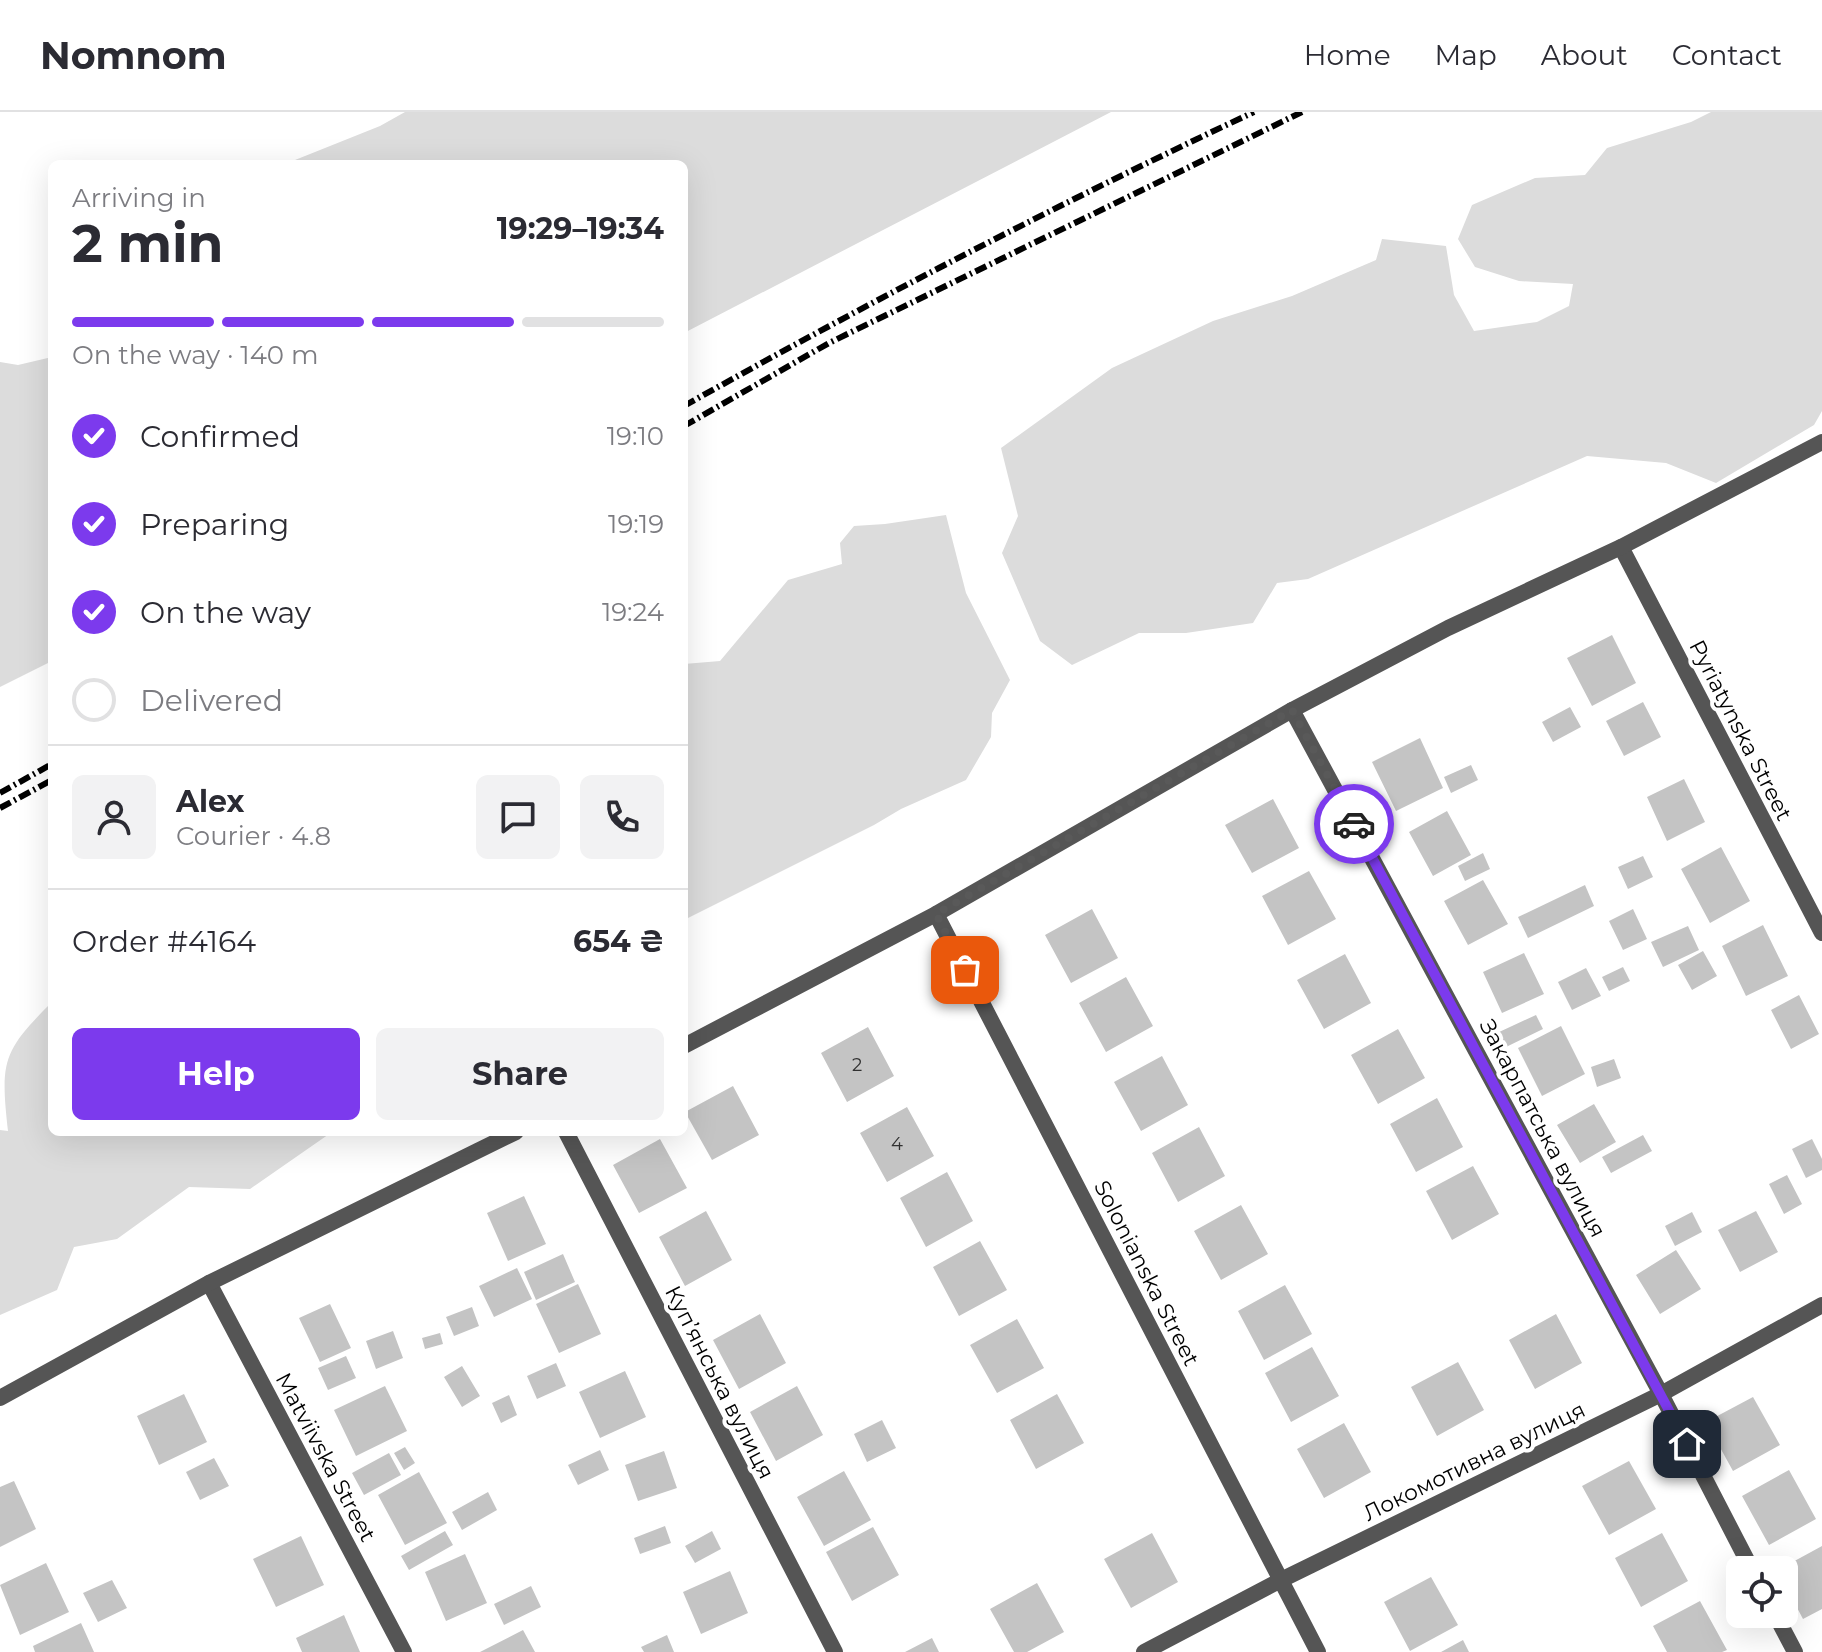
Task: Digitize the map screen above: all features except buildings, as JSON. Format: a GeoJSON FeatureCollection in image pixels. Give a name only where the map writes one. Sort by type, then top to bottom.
{"type":"FeatureCollection","features":[{"type":"Feature","properties":{"kind":"street"},"geometry":{"type":"LineString","coordinates":[[688,1044],[936,914],[1292,710],[1448,628],[1621,547],[1822,442]]}},
{"type":"Feature","properties":{"kind":"street","name":"Pyriatynska Street"},"geometry":{"type":"LineString","coordinates":[[1621,547],[1822,933]]}},
{"type":"Feature","properties":{"kind":"street","name":"Закарпатська вулиця"},"geometry":{"type":"LineString","coordinates":[[1292,710],[1661,1394],[1745,1556]]}},
{"type":"Feature","properties":{"kind":"street","name":"Solonianska Street"},"geometry":{"type":"LineString","coordinates":[[936,914],[1318,1652]]}},
{"type":"Feature","properties":{"kind":"street"},"geometry":{"type":"LineString","coordinates":[[0,1398],[209,1283],[508,1136]]}},
{"type":"Feature","properties":{"kind":"street","name":"Купʼянська вулиця"},"geometry":{"type":"LineString","coordinates":[[568,1136],[835,1652]]}},
{"type":"Feature","properties":{"kind":"street","name":"Matviivska Street"},"geometry":{"type":"LineString","coordinates":[[209,1283],[404,1652]]}},
{"type":"Feature","properties":{"kind":"street","name":"Локомотивна вулиця"},"geometry":{"type":"LineString","coordinates":[[1144,1652],[1281,1580],[1661,1394],[1822,1305]]}},
{"type":"Feature","properties":{"kind":"street"},"geometry":{"type":"LineString","coordinates":[[1782,1628],[1795,1652]]}},
{"type":"Feature","properties":{"kind":"shaded area"},"geometry":{"type":"Polygon","coordinates":[[[405,112],[1111,112],[688,331],[688,160],[295,160],[380,126],[405,112]]]}},
{"type":"Feature","properties":{"kind":"shaded area"},"geometry":{"type":"Polygon","coordinates":[[[1711,112],[1822,112],[1822,411],[1814,425],[1716,483],[1666,463],[1587,456],[1308,579],[1277,583],[1253,623],[1186,633],[1139,633],[1072,665],[1040,641],[1002,553],[1018,516],[1001,448],[1112,368],[1213,321],[1292,296],[1376,260],[1382,239],[1446,246],[1454,295],[1474,331],[1537,322],[1569,306],[1573,284],[1519,281],[1475,267],[1458,239],[1472,205],[1535,178],[1585,175],[1607,148],[1691,122],[1711,112]]]}},
{"type":"Feature","properties":{"kind":"shaded area"},"geometry":{"type":"Polygon","coordinates":[[[48,358],[48,663],[0,687],[0,362],[18,365],[48,358]]]}},
{"type":"Feature","properties":{"kind":"shaded area"},"geometry":{"type":"Polygon","coordinates":[[[946,515],[966,593],[1010,680],[992,713],[991,737],[966,780],[901,809],[688,918],[688,664],[720,661],[788,580],[842,564],[840,543],[854,526],[946,515]]]}},
{"type":"Feature","properties":{"kind":"shaded area"},"geometry":{"type":"Polygon","coordinates":[[[48,1006],[48,1136],[326,1136],[250,1189],[189,1187],[117,1239],[74,1247],[57,1290],[0,1315],[0,1130],[8,1131],[5,1072],[14,1046],[48,1006]]]}},
{"type":"Feature","properties":{"kind":"railway"},"geometry":{"type":"LineString","coordinates":[[688,404],[966,254],[1254,112]]}},
{"type":"Feature","properties":{"kind":"railway"},"geometry":{"type":"LineString","coordinates":[[688,424],[829,343],[1302,112]]}},
{"type":"Feature","properties":{"kind":"railway"},"geometry":{"type":"LineString","coordinates":[[0,793],[48,766]]}},
{"type":"Feature","properties":{"kind":"railway"},"geometry":{"type":"LineString","coordinates":[[0,808],[48,782]]}},
{"type":"Feature","properties":{"kind":"way so far"},"geometry":{"type":"LineString","coordinates":[[965,970],[936,914],[1292,710],[1354,824]]}},
{"type":"Feature","properties":{"kind":"route"},"geometry":{"type":"LineString","coordinates":[[1354,824],[1687,1444]]}}]}
